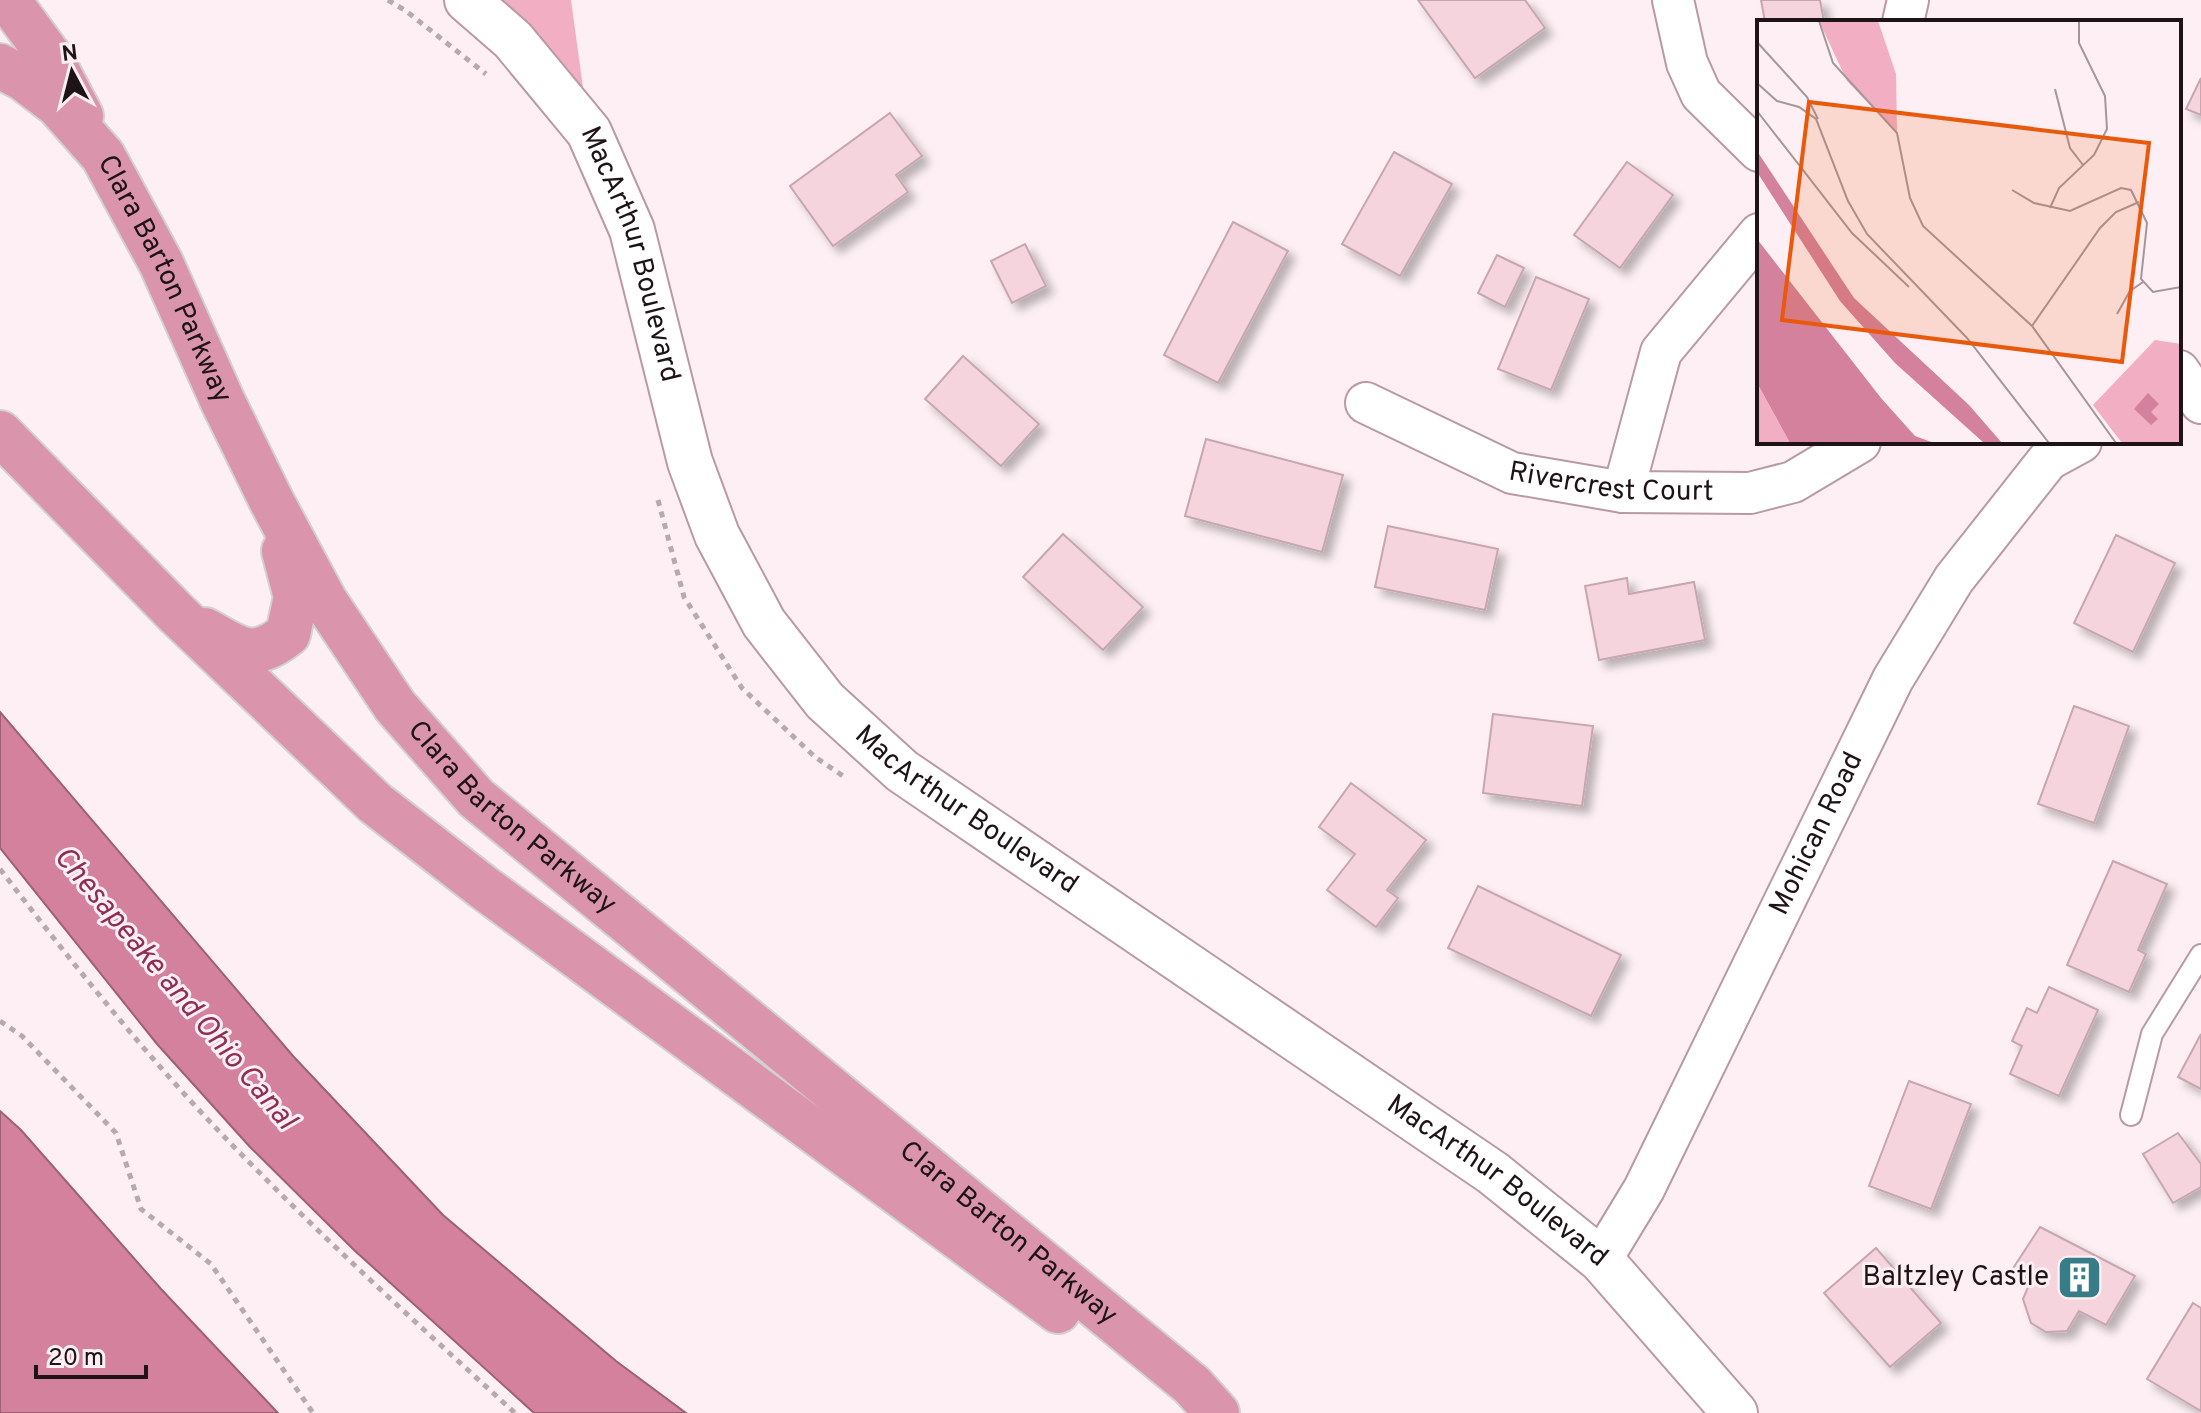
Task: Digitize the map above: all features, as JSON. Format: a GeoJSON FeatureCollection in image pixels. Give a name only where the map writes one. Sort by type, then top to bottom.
{"type":"FeatureCollection","features":[{"type":"Feature","properties":{"kind":"highway"},"geometry":{"type":"LineString","coordinates":[[8,0],[50,57],[103,156]]}},
{"type":"Feature","properties":{"kind":"highway","name":"Clara Barton Parkway"},"geometry":{"type":"LineString","coordinates":[[0,66],[24,79],[58,105],[103,156],[161,263],[223,402],[325,601],[395,706],[476,798],[1192,1385],[1217,1413]]}},
{"type":"Feature","properties":{"kind":"highway","name":"Clara Barton Parkway"},"geometry":{"type":"LineString","coordinates":[[0,433],[177,614],[375,803],[483,887],[1195,1413]]}},
{"type":"Feature","properties":{"kind":"highway"},"geometry":{"type":"LineString","coordinates":[[177,614],[237,648],[270,649],[288,634],[296,597],[272,502]]}},
{"type":"Feature","properties":{"kind":"main road","name":"MacArthur Boulevard"},"geometry":{"type":"LineString","coordinates":[[467,0],[513,40],[589,132],[632,230],[690,462],[717,535],[764,623],[825,701],[902,771],[1493,1173],[1601,1260],[1735,1413]]}},
{"type":"Feature","properties":{"kind":"street"},"geometry":{"type":"LineString","coordinates":[[1673,0],[1687,63],[1701,94],[1757,149]]}},
{"type":"Feature","properties":{"kind":"street"},"geometry":{"type":"LineString","coordinates":[[1903,20],[1908,0]]}},
{"type":"Feature","properties":{"kind":"street"},"geometry":{"type":"LineString","coordinates":[[1623,492],[1661,352],[1757,236]]}},
{"type":"Feature","properties":{"kind":"street","name":"Rivercrest Court"},"geometry":{"type":"LineString","coordinates":[[1366,403],[1512,473],[1623,492],[1750,493],[1793,482],[1857,444]]}},
{"type":"Feature","properties":{"kind":"street","name":"Mohican Road"},"geometry":{"type":"LineString","coordinates":[[1601,1260],[1644,1189],[1893,679],[1954,579],[1982,543],[2048,460],[2077,444]]}},
{"type":"Feature","properties":{"kind":"lane"},"geometry":{"type":"LineString","coordinates":[[2131,1115],[2152,1034],[2201,955]]}},
{"type":"Feature","properties":{"kind":"path"},"geometry":{"type":"LineString","coordinates":[[388,0],[489,77]]}},
{"type":"Feature","properties":{"kind":"path"},"geometry":{"type":"LineString","coordinates":[[657,496],[684,597],[742,688],[815,757],[854,783]]}},
{"type":"Feature","properties":{"kind":"path"},"geometry":{"type":"LineString","coordinates":[[0,869],[148,1053],[241,1154],[354,1265],[515,1413]]}},
{"type":"Feature","properties":{"kind":"path"},"geometry":{"type":"LineString","coordinates":[[0,1021],[22,1036],[116,1133],[141,1209],[211,1264],[313,1413]]}},
{"type":"Feature","properties":{"kind":"shaded area"},"geometry":{"type":"Polygon","coordinates":[[[467,0],[571,0],[589,132],[467,0]]]}},
{"type":"Feature","properties":{"kind":"water","name":"Chesapeake and Ohio Canal"},"geometry":{"type":"Polygon","coordinates":[[[0,712],[293,1056],[443,1215],[616,1361],[686,1413],[534,1413],[354,1250],[250,1147],[157,1044],[0,848],[0,712]]]}},
{"type":"Feature","properties":{"kind":"water"},"geometry":{"type":"Polygon","coordinates":[[[0,1111],[21,1130],[161,1289],[278,1413],[0,1413],[0,1111]]]}},
{"type":"Feature","properties":{"kind":"building"},"geometry":{"type":"Polygon","coordinates":[[[1418,0],[1525,0],[1545,28],[1475,78],[1418,0]]]}},
{"type":"Feature","properties":{"kind":"building"},"geometry":{"type":"Polygon","coordinates":[[[1761,0],[1820,0],[1824,20],[1765,20],[1761,0]]]}},
{"type":"Feature","properties":{"kind":"building"},"geometry":{"type":"Polygon","coordinates":[[[2201,78],[2201,115],[2186,109],[2201,78]]]}},
{"type":"Feature","properties":{"kind":"building"},"geometry":{"type":"Polygon","coordinates":[[[890,113],[922,156],[896,175],[908,192],[833,246],[790,186],[890,113]]]}},
{"type":"Feature","properties":{"kind":"building"},"geometry":{"type":"Polygon","coordinates":[[[1394,152],[1452,184],[1400,276],[1342,244],[1394,152]]]}},
{"type":"Feature","properties":{"kind":"building"},"geometry":{"type":"Polygon","coordinates":[[[1627,162],[1673,195],[1620,268],[1574,235],[1627,162]]]}},
{"type":"Feature","properties":{"kind":"building"},"geometry":{"type":"Polygon","coordinates":[[[1233,222],[1288,251],[1218,383],[1164,355],[1233,222]]]}},
{"type":"Feature","properties":{"kind":"building"},"geometry":{"type":"Polygon","coordinates":[[[1025,244],[1046,286],[1012,303],[991,261],[1025,244]]]}},
{"type":"Feature","properties":{"kind":"building"},"geometry":{"type":"Polygon","coordinates":[[[1497,255],[1524,268],[1505,307],[1478,293],[1497,255]]]}},
{"type":"Feature","properties":{"kind":"building"},"geometry":{"type":"Polygon","coordinates":[[[1536,277],[1589,299],[1551,390],[1498,369],[1536,277]]]}},
{"type":"Feature","properties":{"kind":"building"},"geometry":{"type":"Polygon","coordinates":[[[963,356],[1039,424],[1001,466],[925,399],[963,356]]]}},
{"type":"Feature","properties":{"kind":"building"},"geometry":{"type":"Polygon","coordinates":[[[1206,439],[1343,475],[1322,552],[1185,516],[1206,439]]]}},
{"type":"Feature","properties":{"kind":"building"},"geometry":{"type":"Polygon","coordinates":[[[1388,526],[1498,549],[1485,610],[1375,587],[1388,526]]]}},
{"type":"Feature","properties":{"kind":"building"},"geometry":{"type":"Polygon","coordinates":[[[1063,534],[1143,607],[1103,650],[1023,577],[1063,534]]]}},
{"type":"Feature","properties":{"kind":"building"},"geometry":{"type":"Polygon","coordinates":[[[2116,535],[2175,563],[2133,652],[2074,623],[2116,535]]]}},
{"type":"Feature","properties":{"kind":"building"},"geometry":{"type":"Polygon","coordinates":[[[1627,578],[1629,594],[1694,582],[1705,640],[1599,660],[1585,586],[1627,578]]]}},
{"type":"Feature","properties":{"kind":"building"},"geometry":{"type":"Polygon","coordinates":[[[2074,706],[2129,726],[2094,823],[2038,804],[2074,706]]]}},
{"type":"Feature","properties":{"kind":"building"},"geometry":{"type":"Polygon","coordinates":[[[1493,714],[1593,726],[1582,806],[1483,793],[1493,714]]]}},
{"type":"Feature","properties":{"kind":"building"},"geometry":{"type":"Polygon","coordinates":[[[1351,783],[1426,840],[1387,890],[1398,898],[1376,927],[1327,890],[1355,854],[1319,827],[1351,783]]]}},
{"type":"Feature","properties":{"kind":"building"},"geometry":{"type":"Polygon","coordinates":[[[2113,861],[2167,884],[2138,950],[2146,954],[2129,992],[2067,965],[2113,861]]]}},
{"type":"Feature","properties":{"kind":"building"},"geometry":{"type":"Polygon","coordinates":[[[1478,886],[1621,955],[1591,1016],[1448,948],[1478,886]]]}},
{"type":"Feature","properties":{"kind":"building"},"geometry":{"type":"Polygon","coordinates":[[[2049,987],[2098,1010],[2059,1096],[2010,1074],[2022,1046],[2012,1041],[2027,1008],[2037,1013],[2049,987]]]}},
{"type":"Feature","properties":{"kind":"building"},"geometry":{"type":"Polygon","coordinates":[[[2201,1034],[2201,1089],[2178,1077],[2201,1034]]]}},
{"type":"Feature","properties":{"kind":"building"},"geometry":{"type":"Polygon","coordinates":[[[1909,1081],[1971,1104],[1931,1209],[1869,1186],[1909,1081]]]}},
{"type":"Feature","properties":{"kind":"building"},"geometry":{"type":"Polygon","coordinates":[[[2178,1133],[2201,1164],[2201,1187],[2173,1203],[2143,1154],[2178,1133]]]}},
{"type":"Feature","properties":{"kind":"building","name":"Baltzley Castle"},"geometry":{"type":"Polygon","coordinates":[[[2040,1227],[2135,1276],[2106,1325],[2079,1311],[2067,1331],[2046,1332],[2031,1323],[2023,1299],[2031,1280],[2012,1270],[2040,1227]]]}},
{"type":"Feature","properties":{"kind":"building"},"geometry":{"type":"Polygon","coordinates":[[[1876,1248],[1941,1323],[1890,1367],[1824,1293],[1876,1248]]]}},
{"type":"Feature","properties":{"kind":"building"},"geometry":{"type":"Polygon","coordinates":[[[2193,1303],[2201,1308],[2201,1411],[2147,1379],[2193,1303]]]}},
{"type":"Feature","properties":{"kind":"place","name":"Baltzley Castle"},"geometry":{"type":"Point","coordinates":[2080,1278]}}]}
